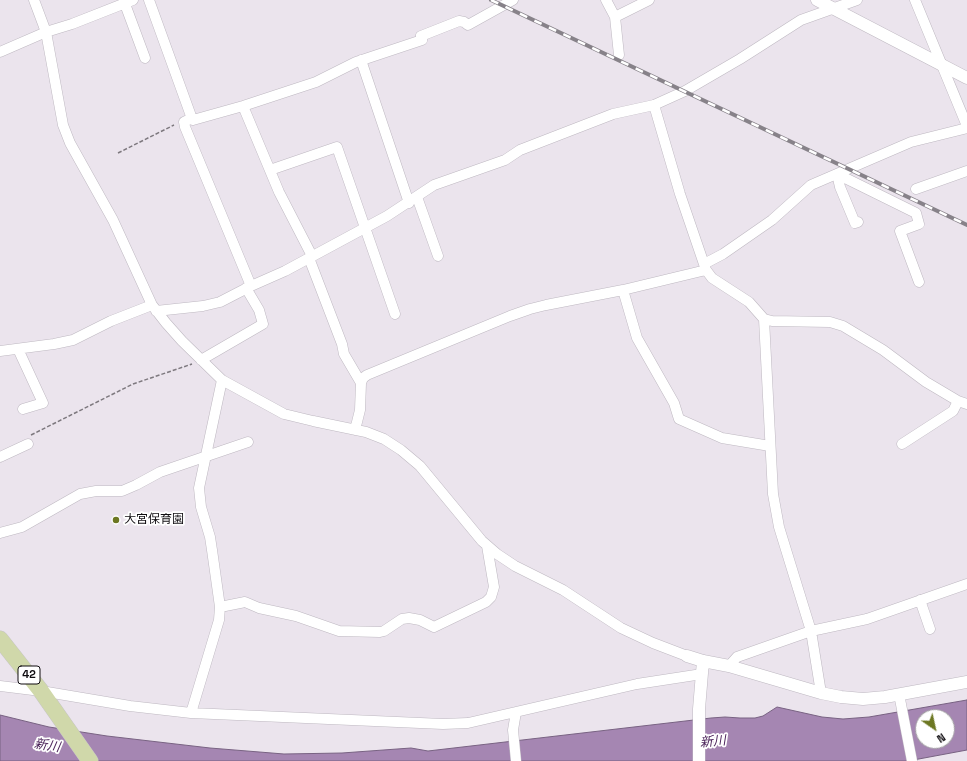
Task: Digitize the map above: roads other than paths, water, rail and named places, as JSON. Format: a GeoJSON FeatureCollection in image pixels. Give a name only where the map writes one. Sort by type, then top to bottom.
{"type":"FeatureCollection","features":[{"type":"Feature","properties":{"kind":"main road","name":"42"},"geometry":{"type":"LineString","coordinates":[[0,639],[41,691],[90,761]]}},
{"type":"Feature","properties":{"kind":"street"},"geometry":{"type":"LineString","coordinates":[[34,0],[46,32],[63,125],[70,143],[113,220],[154,308],[182,341],[222,380],[284,414],[366,432],[384,439],[402,450],[420,466],[487,546],[497,554],[515,566],[563,590],[621,628],[687,656],[841,697],[863,699],[900,699],[967,682]]}},
{"type":"Feature","properties":{"kind":"street"},"geometry":{"type":"LineString","coordinates":[[149,0],[191,116],[187,120],[184,127],[259,310],[263,324],[201,360]]}},
{"type":"Feature","properties":{"kind":"street"},"geometry":{"type":"LineString","coordinates":[[187,120],[193,120],[243,106],[316,82],[361,60],[422,40],[420,36],[459,22],[464,22],[468,25],[512,0]]}},
{"type":"Feature","properties":{"kind":"street"},"geometry":{"type":"LineString","coordinates":[[606,0],[616,17],[619,55]]}},
{"type":"Feature","properties":{"kind":"street"},"geometry":{"type":"LineString","coordinates":[[616,17],[649,0]]}},
{"type":"Feature","properties":{"kind":"street"},"geometry":{"type":"LineString","coordinates":[[817,0],[967,78]]}},
{"type":"Feature","properties":{"kind":"street"},"geometry":{"type":"LineString","coordinates":[[0,351],[73,340],[111,321],[154,308],[203,306],[220,302],[285,271],[387,216],[434,185],[505,160],[520,150],[613,114],[654,105],[684,91],[740,59],[801,20],[858,0]]}},
{"type":"Feature","properties":{"kind":"street"},"geometry":{"type":"LineString","coordinates":[[355,430],[360,410],[361,383],[363,378],[367,375],[510,316],[546,305],[623,290],[705,267],[772,220],[811,185],[911,142],[967,127],[915,0]]}},
{"type":"Feature","properties":{"kind":"street"},"geometry":{"type":"LineString","coordinates":[[0,52],[46,32],[72,24],[129,2],[145,58]]}},
{"type":"Feature","properties":{"kind":"street"},"geometry":{"type":"LineString","coordinates":[[361,60],[413,200],[438,256]]}},
{"type":"Feature","properties":{"kind":"street"},"geometry":{"type":"LineString","coordinates":[[654,105],[680,194],[705,267],[712,278],[749,302],[764,319],[772,321],[830,322],[843,326],[883,350],[926,382],[962,403],[953,411],[902,444]]}},
{"type":"Feature","properties":{"kind":"street"},"geometry":{"type":"LineString","coordinates":[[243,106],[279,192],[310,257],[342,344],[344,354],[361,383]]}},
{"type":"Feature","properties":{"kind":"street"},"geometry":{"type":"LineString","coordinates":[[270,170],[337,147],[395,314]]}},
{"type":"Feature","properties":{"kind":"street"},"geometry":{"type":"LineString","coordinates":[[916,189],[967,171]]}},
{"type":"Feature","properties":{"kind":"street"},"geometry":{"type":"LineString","coordinates":[[837,174],[840,187],[855,223],[858,222]]}},
{"type":"Feature","properties":{"kind":"street"},"geometry":{"type":"LineString","coordinates":[[837,174],[916,213],[919,224],[900,231],[919,282]]}},
{"type":"Feature","properties":{"kind":"street"},"geometry":{"type":"LineString","coordinates":[[623,290],[637,338],[674,403],[679,419],[722,438],[770,446]]}},
{"type":"Feature","properties":{"kind":"street"},"geometry":{"type":"LineString","coordinates":[[764,319],[773,494],[777,516],[811,631],[822,693]]}},
{"type":"Feature","properties":{"kind":"street"},"geometry":{"type":"LineString","coordinates":[[18,349],[43,403],[23,409]]}},
{"type":"Feature","properties":{"kind":"street"},"geometry":{"type":"LineString","coordinates":[[191,713],[219,620],[220,606],[210,537],[200,507],[199,488],[222,380]]}},
{"type":"Feature","properties":{"kind":"street"},"geometry":{"type":"LineString","coordinates":[[0,457],[28,440]]}},
{"type":"Feature","properties":{"kind":"street"},"geometry":{"type":"LineString","coordinates":[[0,533],[22,527],[80,494],[96,491],[122,491],[160,472],[205,458],[248,442]]}},
{"type":"Feature","properties":{"kind":"street"},"geometry":{"type":"LineString","coordinates":[[220,606],[245,602],[259,608],[296,616],[338,631],[380,632],[402,619],[409,618],[420,620],[434,627],[486,602],[491,597],[494,587],[487,546]]}},
{"type":"Feature","properties":{"kind":"street"},"geometry":{"type":"LineString","coordinates":[[729,666],[737,657],[811,631],[867,619],[967,584]]}},
{"type":"Feature","properties":{"kind":"street"},"geometry":{"type":"LineString","coordinates":[[920,600],[930,629]]}},
{"type":"Feature","properties":{"kind":"street"},"geometry":{"type":"LineString","coordinates":[[700,761],[700,709],[703,661]]}},
{"type":"Feature","properties":{"kind":"street"},"geometry":{"type":"LineString","coordinates":[[0,686],[41,691],[130,706],[191,713],[443,724],[468,723],[637,684],[702,674]]}},
{"type":"Feature","properties":{"kind":"street"},"geometry":{"type":"LineString","coordinates":[[900,699],[912,761]]}},
{"type":"Feature","properties":{"kind":"street"},"geometry":{"type":"LineString","coordinates":[[516,712],[513,730],[516,761]]}},
{"type":"Feature","properties":{"kind":"water","name":"新川"},"geometry":{"type":"Polygon","coordinates":[[[967,700],[967,750],[908,761],[0,761],[0,715],[49,727],[107,736],[210,748],[284,754],[342,753],[411,748],[428,751],[711,718],[755,718],[763,716],[777,707],[822,717],[843,719],[869,717],[915,709],[915,749],[955,749],[955,709],[915,709],[967,700]]]}},
{"type":"Feature","properties":{"kind":"railway"},"geometry":{"type":"LineString","coordinates":[[491,0],[967,225]]}},
{"type":"Feature","properties":{"kind":"place","name":"大宮保育園"},"geometry":{"type":"Point","coordinates":[116,520]}}]}
